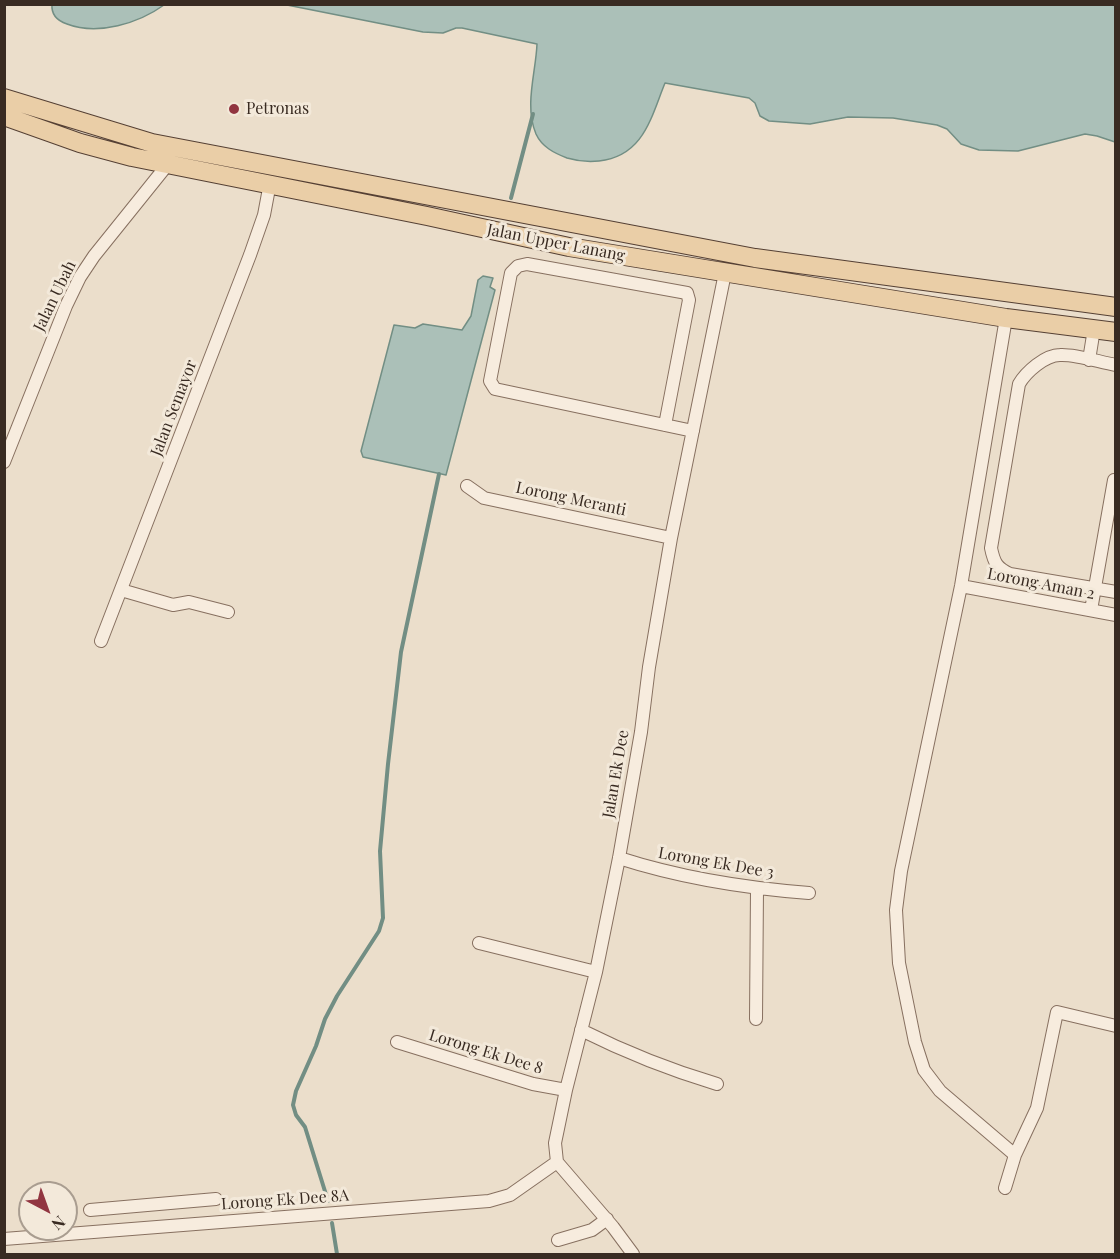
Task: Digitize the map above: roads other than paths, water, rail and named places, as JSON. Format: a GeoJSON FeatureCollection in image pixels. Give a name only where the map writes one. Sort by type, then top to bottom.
{"type":"FeatureCollection","features":[{"type":"Feature","properties":{"kind":"main road","name":"Jalan Upper Lanang"},"geometry":{"type":"LineString","coordinates":[[4,98],[152,143],[755,258],[1116,307]]}},
{"type":"Feature","properties":{"kind":"main road","name":"Jalan Upper Lanang"},"geometry":{"type":"LineString","coordinates":[[4,116],[80,143],[168,164],[270,183],[569,247],[1006,318],[1116,332]]}},
{"type":"Feature","properties":{"kind":"street","name":"Jalan Ubah"},"geometry":{"type":"LineString","coordinates":[[4,462],[62,316],[80,277],[94,256],[168,164]]}},
{"type":"Feature","properties":{"kind":"street","name":"Jalan Semayor"},"geometry":{"type":"LineString","coordinates":[[101,641],[250,255],[264,215],[270,183]]}},
{"type":"Feature","properties":{"kind":"street"},"geometry":{"type":"LineString","coordinates":[[566,270],[569,247]]}},
{"type":"Feature","properties":{"kind":"street"},"geometry":{"type":"LineString","coordinates":[[664,425],[690,296],[684,291],[566,270],[527,264],[518,266],[511,273],[490,381],[495,389],[664,425],[693,431]]}},
{"type":"Feature","properties":{"kind":"street","name":"Jalan Ek Dee"},"geometry":{"type":"LineString","coordinates":[[557,1162],[555,1143],[596,972],[619,858],[671,538],[725,273]]}},
{"type":"Feature","properties":{"kind":"street"},"geometry":{"type":"LineString","coordinates":[[1006,318],[961,586],[896,910],[903,987],[915,1042],[924,1070],[940,1091],[1015,1155]]}},
{"type":"Feature","properties":{"kind":"street"},"geometry":{"type":"LineString","coordinates":[[1089,360],[1094,329]]}},
{"type":"Feature","properties":{"kind":"street"},"geometry":{"type":"LineString","coordinates":[[1116,365],[1059,354],[1049,357],[1023,376],[1019,384],[991,548],[993,561],[999,569],[1010,574],[1116,592]]}},
{"type":"Feature","properties":{"kind":"street"},"geometry":{"type":"LineString","coordinates":[[1091,610],[1114,480]]}},
{"type":"Feature","properties":{"kind":"street","name":"Lorong Meranti"},"geometry":{"type":"LineString","coordinates":[[467,486],[484,498],[671,538]]}},
{"type":"Feature","properties":{"kind":"street"},"geometry":{"type":"LineString","coordinates":[[1038,600],[1043,580]]}},
{"type":"Feature","properties":{"kind":"street","name":"Lorong Aman 2"},"geometry":{"type":"LineString","coordinates":[[961,586],[1116,615]]}},
{"type":"Feature","properties":{"kind":"street"},"geometry":{"type":"LineString","coordinates":[[121,590],[173,605],[189,602],[228,612]]}},
{"type":"Feature","properties":{"kind":"street","name":"Lorong Ek Dee 3"},"geometry":{"type":"LineString","coordinates":[[619,858],[678,875],[757,889],[810,893]]}},
{"type":"Feature","properties":{"kind":"street"},"geometry":{"type":"LineString","coordinates":[[756,1019],[757,889]]}},
{"type":"Feature","properties":{"kind":"street"},"geometry":{"type":"LineString","coordinates":[[479,943],[596,972]]}},
{"type":"Feature","properties":{"kind":"street"},"geometry":{"type":"LineString","coordinates":[[1005,1188],[1015,1155],[1037,1108],[1056,1012],[1116,1026]]}},
{"type":"Feature","properties":{"kind":"street"},"geometry":{"type":"LineString","coordinates":[[581,1030],[616,1048],[666,1068],[717,1084]]}},
{"type":"Feature","properties":{"kind":"street","name":"Lorong Ek Dee 8"},"geometry":{"type":"LineString","coordinates":[[397,1042],[532,1084],[566,1090]]}},
{"type":"Feature","properties":{"kind":"street"},"geometry":{"type":"LineString","coordinates":[[557,1162],[607,1219],[633,1254]]}},
{"type":"Feature","properties":{"kind":"street","name":"Lorong Ek Dee 8A"},"geometry":{"type":"LineString","coordinates":[[4,1239],[489,1201],[510,1195],[557,1162]]}},
{"type":"Feature","properties":{"kind":"street"},"geometry":{"type":"LineString","coordinates":[[90,1210],[216,1199]]}},
{"type":"Feature","properties":{"kind":"street"},"geometry":{"type":"LineString","coordinates":[[199,1200],[201,1223]]}},
{"type":"Feature","properties":{"kind":"street"},"geometry":{"type":"LineString","coordinates":[[106,1208],[109,1230]]}},
{"type":"Feature","properties":{"kind":"street"},"geometry":{"type":"LineString","coordinates":[[558,1240],[592,1230],[607,1219]]}},
{"type":"Feature","properties":{"kind":"waterway"},"geometry":{"type":"LineString","coordinates":[[511,198],[533,114]]}},
{"type":"Feature","properties":{"kind":"waterway"},"geometry":{"type":"LineString","coordinates":[[328,1201],[305,1127],[296,1115],[293,1105],[296,1091],[325,1019],[337,996],[379,931],[383,918],[380,851],[401,652],[439,474]]}},
{"type":"Feature","properties":{"kind":"waterway"},"geometry":{"type":"LineString","coordinates":[[332,1223],[337,1254]]}},
{"type":"Feature","properties":{"kind":"place","name":"Petronas"},"geometry":{"type":"Point","coordinates":[234,109]}}]}
